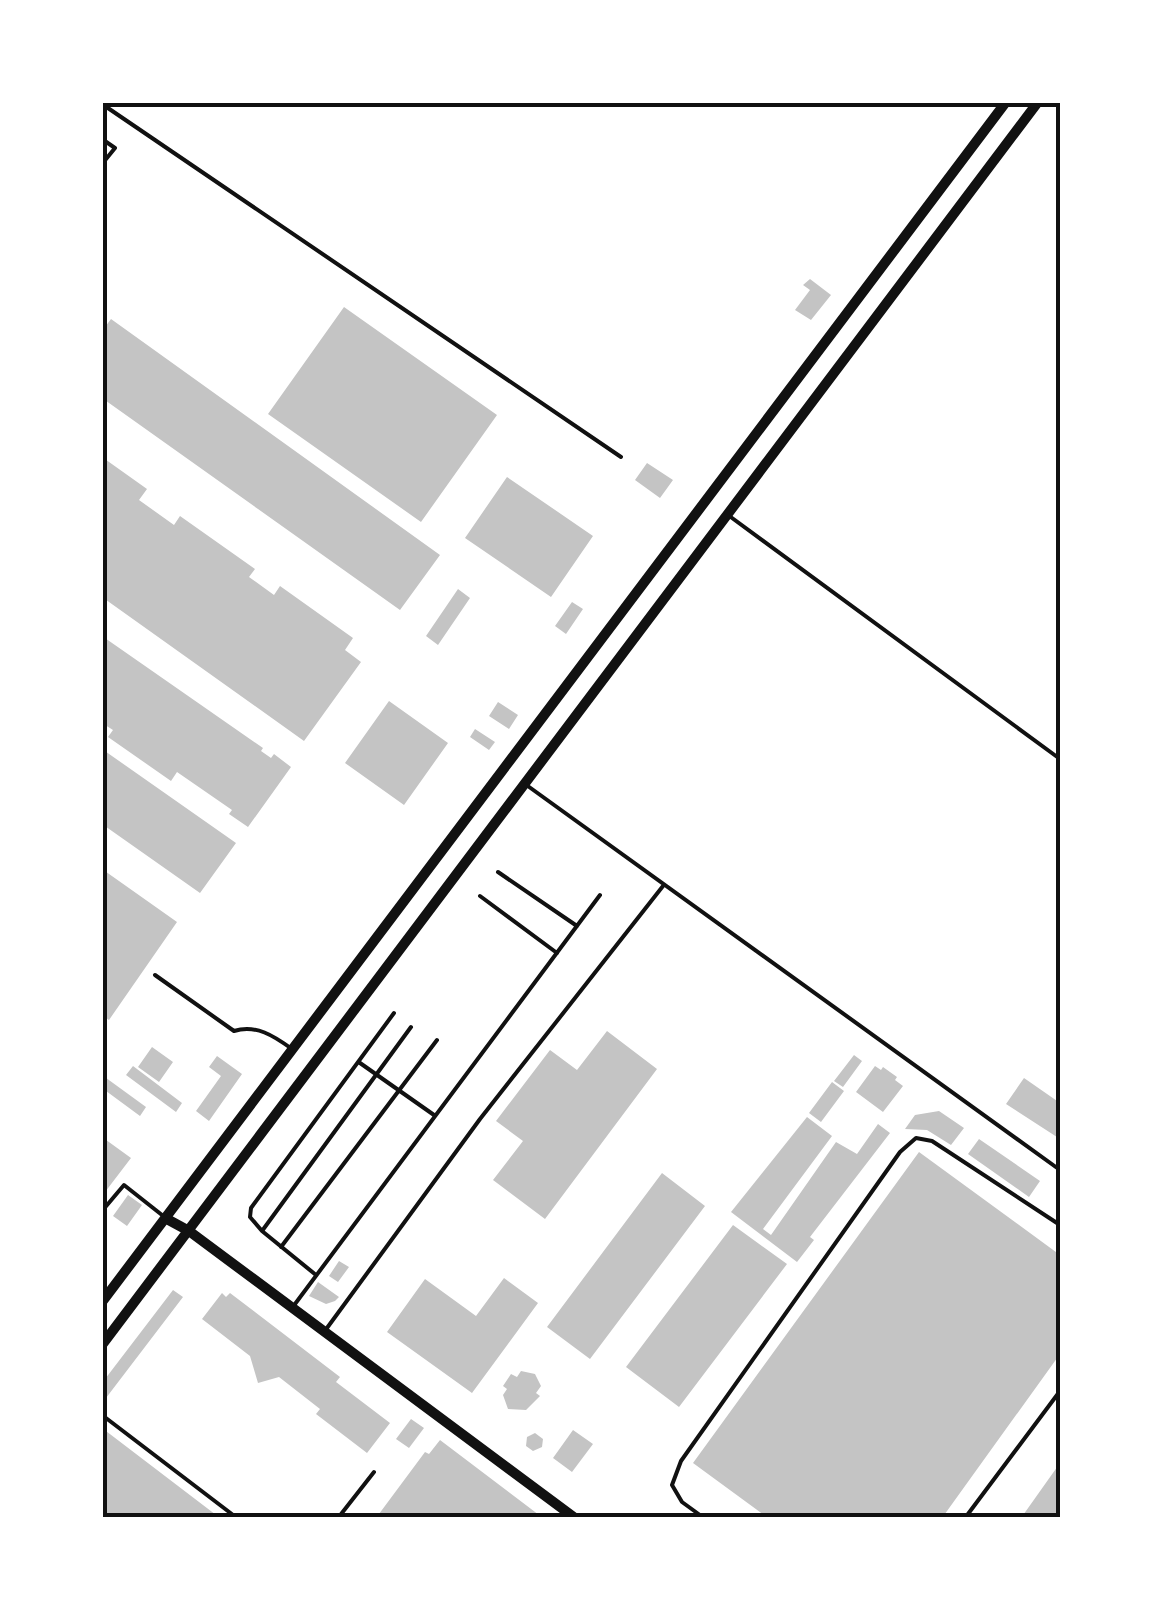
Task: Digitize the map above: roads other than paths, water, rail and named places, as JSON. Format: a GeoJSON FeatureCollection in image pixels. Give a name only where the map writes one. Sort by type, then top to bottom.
{"type":"FeatureCollection","features":[{"type":"Feature","properties":{"kind":"street"},"geometry":{"type":"LineString","coordinates":[[102,1302],[1006,102]]}},
{"type":"Feature","properties":{"kind":"street"},"geometry":{"type":"LineString","coordinates":[[102,1346],[1038,102]]}},
{"type":"Feature","properties":{"kind":"street"},"geometry":{"type":"LineString","coordinates":[[166,1218],[575,1518]]}},
{"type":"Feature","properties":{"kind":"lane"},"geometry":{"type":"LineString","coordinates":[[102,104],[621,457]]}},
{"type":"Feature","properties":{"kind":"lane"},"geometry":{"type":"LineString","coordinates":[[102,139],[115,148],[102,164]]}},
{"type":"Feature","properties":{"kind":"lane"},"geometry":{"type":"LineString","coordinates":[[728,515],[1060,759]]}},
{"type":"Feature","properties":{"kind":"lane"},"geometry":{"type":"LineString","coordinates":[[525,784],[1060,1170]]}},
{"type":"Feature","properties":{"kind":"lane"},"geometry":{"type":"LineString","coordinates":[[498,872],[577,926]]}},
{"type":"Feature","properties":{"kind":"lane"},"geometry":{"type":"LineString","coordinates":[[324,1332],[480,1119],[664,884]]}},
{"type":"Feature","properties":{"kind":"lane"},"geometry":{"type":"LineString","coordinates":[[292,1308],[600,895]]}},
{"type":"Feature","properties":{"kind":"lane"},"geometry":{"type":"LineString","coordinates":[[480,896],[557,953]]}},
{"type":"Feature","properties":{"kind":"lane"},"geometry":{"type":"LineString","coordinates":[[155,975],[234,1031],[247,1027],[264,1032],[292,1050]]}},
{"type":"Feature","properties":{"kind":"lane"},"geometry":{"type":"LineString","coordinates":[[316,1275],[262,1231],[250,1218],[251,1208],[394,1013]]}},
{"type":"Feature","properties":{"kind":"lane"},"geometry":{"type":"LineString","coordinates":[[262,1231],[411,1027]]}},
{"type":"Feature","properties":{"kind":"lane"},"geometry":{"type":"LineString","coordinates":[[282,1247],[437,1040]]}},
{"type":"Feature","properties":{"kind":"lane"},"geometry":{"type":"LineString","coordinates":[[358,1062],[434,1115]]}},
{"type":"Feature","properties":{"kind":"lane"},"geometry":{"type":"LineString","coordinates":[[704,1518],[682,1502],[672,1485],[681,1461],[900,1152],[916,1138],[932,1140],[1060,1225]]}},
{"type":"Feature","properties":{"kind":"lane"},"geometry":{"type":"LineString","coordinates":[[102,1211],[124,1185],[166,1218]]}},
{"type":"Feature","properties":{"kind":"lane"},"geometry":{"type":"LineString","coordinates":[[965,1518],[1060,1391]]}},
{"type":"Feature","properties":{"kind":"lane"},"geometry":{"type":"LineString","coordinates":[[102,1416],[237,1518]]}},
{"type":"Feature","properties":{"kind":"lane"},"geometry":{"type":"LineString","coordinates":[[338,1518],[374,1472]]}}]}
